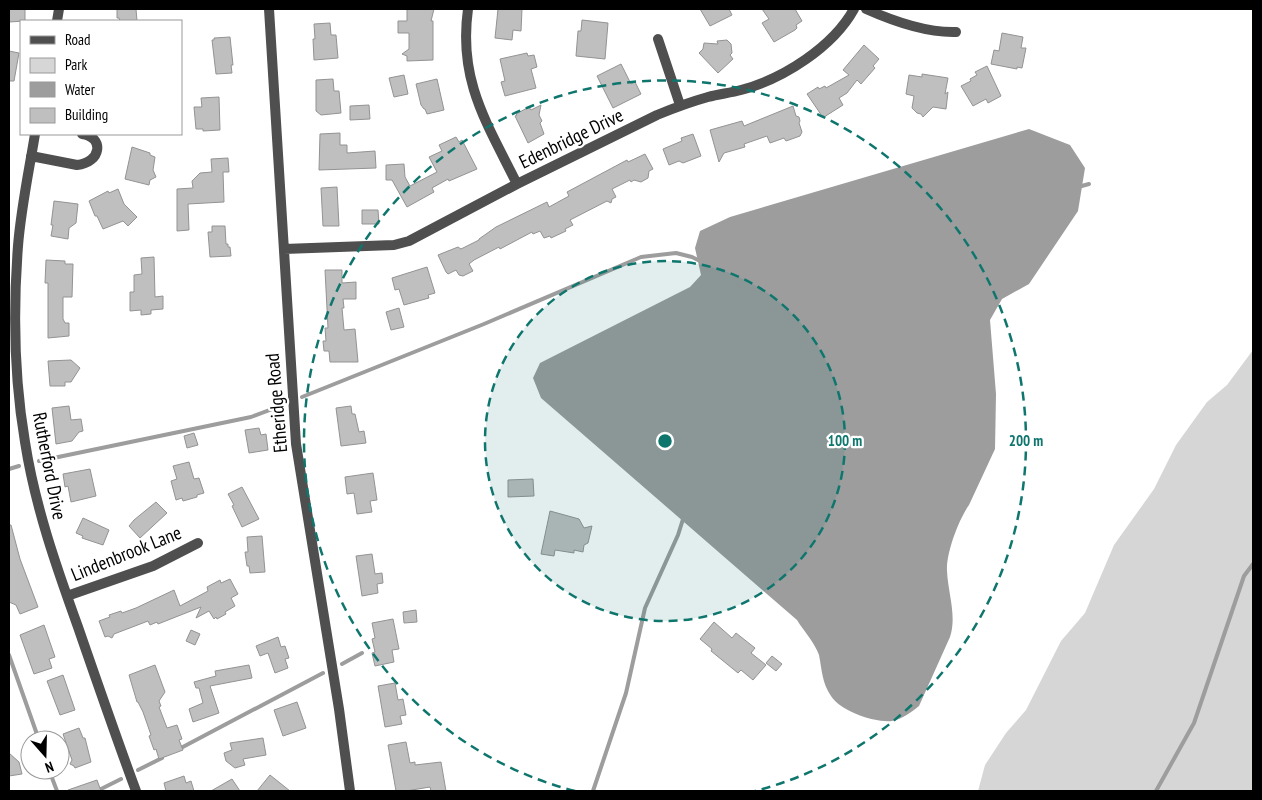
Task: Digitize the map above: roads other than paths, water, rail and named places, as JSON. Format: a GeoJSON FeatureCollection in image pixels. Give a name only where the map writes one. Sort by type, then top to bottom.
{"type":"FeatureCollection","features":[{"type":"Feature","properties":{"kind":"street","name":"Etheridge Road"},"geometry":{"type":"LineString","coordinates":[[269,9],[296,444],[339,709],[350,791]]}},
{"type":"Feature","properties":{"kind":"street"},"geometry":{"type":"LineString","coordinates":[[468,9],[465,41],[468,72],[476,102],[518,184]]}},
{"type":"Feature","properties":{"kind":"street","name":"Edenbridge Drive"},"geometry":{"type":"LineString","coordinates":[[284,249],[394,245],[409,241],[518,184],[680,105],[709,96],[741,90],[779,75],[800,63],[826,43],[848,19],[854,9]]}},
{"type":"Feature","properties":{"kind":"street"},"geometry":{"type":"LineString","coordinates":[[866,9],[905,23],[943,33],[956,32]]}},
{"type":"Feature","properties":{"kind":"street"},"geometry":{"type":"LineString","coordinates":[[658,39],[680,105]]}},
{"type":"Feature","properties":{"kind":"street","name":"Rutherford Drive"},"geometry":{"type":"LineString","coordinates":[[36,135],[18,244],[13,377],[34,486],[48,543],[136,791]]}},
{"type":"Feature","properties":{"kind":"street"},"geometry":{"type":"LineString","coordinates":[[31,156],[77,165],[85,164],[92,161],[97,153],[97,146],[88,135]]}},
{"type":"Feature","properties":{"kind":"street","name":"Lindenbrook Lane"},"geometry":{"type":"LineString","coordinates":[[66,596],[153,566],[198,543]]}},
{"type":"Feature","properties":{"kind":"water"},"geometry":{"type":"Polygon","coordinates":[[[1029,129],[1070,145],[1085,168],[1078,211],[1029,284],[1002,299],[990,320],[996,394],[995,449],[957,527],[951,546],[947,564],[953,621],[950,637],[919,706],[907,715],[892,721],[868,718],[842,707],[831,696],[824,681],[817,650],[797,620],[541,398],[533,378],[540,363],[690,287],[701,275],[695,248],[700,231],[730,217],[1029,129]]]}},
{"type":"Feature","properties":{"kind":"waterway"},"geometry":{"type":"LineString","coordinates":[[1078,187],[1089,184]]}},
{"type":"Feature","properties":{"kind":"waterway"},"geometry":{"type":"LineString","coordinates":[[302,397],[484,324],[641,257],[676,253],[702,262]]}},
{"type":"Feature","properties":{"kind":"waterway"},"geometry":{"type":"LineString","coordinates":[[39,461],[251,417],[283,405]]}},
{"type":"Feature","properties":{"kind":"waterway"},"geometry":{"type":"LineString","coordinates":[[9,469],[19,466]]}},
{"type":"Feature","properties":{"kind":"waterway"},"geometry":{"type":"LineString","coordinates":[[593,791],[626,693],[645,608],[678,535],[684,516]]}},
{"type":"Feature","properties":{"kind":"waterway"},"geometry":{"type":"LineString","coordinates":[[1156,791],[1194,723],[1244,576],[1253,564]]}},
{"type":"Feature","properties":{"kind":"waterway"},"geometry":{"type":"LineString","coordinates":[[342,664],[362,653]]}},
{"type":"Feature","properties":{"kind":"waterway"},"geometry":{"type":"LineString","coordinates":[[9,655],[35,730]]}},
{"type":"Feature","properties":{"kind":"waterway"},"geometry":{"type":"LineString","coordinates":[[179,749],[323,673]]}},
{"type":"Feature","properties":{"kind":"waterway"},"geometry":{"type":"LineString","coordinates":[[138,770],[162,758]]}},
{"type":"Feature","properties":{"kind":"waterway"},"geometry":{"type":"LineString","coordinates":[[97,791],[121,779]]}},
{"type":"Feature","properties":{"kind":"waterway"},"geometry":{"type":"LineString","coordinates":[[53,780],[57,791]]}}]}
